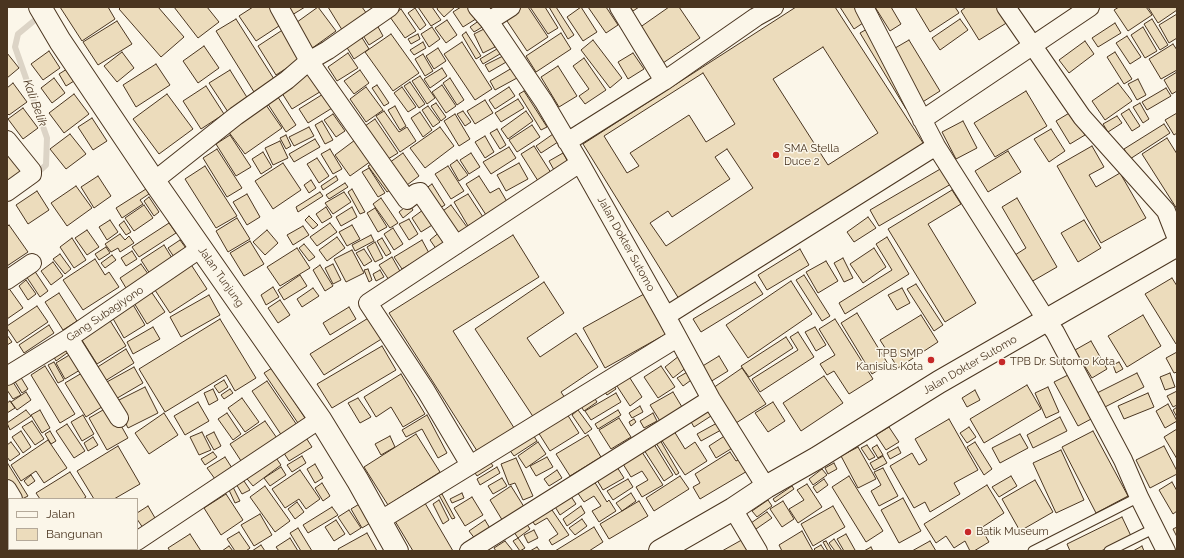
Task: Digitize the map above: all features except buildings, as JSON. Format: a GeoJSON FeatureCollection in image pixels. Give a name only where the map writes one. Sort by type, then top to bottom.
{"type":"FeatureCollection","features":[{"type":"Feature","properties":{"kind":"street","name":"Jalan Tunjung"},"geometry":{"type":"LineString","coordinates":[[40,7],[60,41],[154,181],[320,420],[381,520],[396,551]]}},
{"type":"Feature","properties":{"kind":"street"},"geometry":{"type":"LineString","coordinates":[[279,7],[309,61],[407,200],[416,193],[420,192],[456,245]]}},
{"type":"Feature","properties":{"kind":"street"},"geometry":{"type":"LineString","coordinates":[[154,181],[236,116],[287,80],[309,61],[328,50],[390,7]]}},
{"type":"Feature","properties":{"kind":"street","name":"Jalan Dokter Sutomo"},"geometry":{"type":"LineString","coordinates":[[476,7],[489,21],[544,102],[666,316],[710,399],[766,487]]}},
{"type":"Feature","properties":{"kind":"street"},"geometry":{"type":"LineString","coordinates":[[489,21],[511,7]]}},
{"type":"Feature","properties":{"kind":"street"},"geometry":{"type":"LineString","coordinates":[[618,7],[664,81]]}},
{"type":"Feature","properties":{"kind":"street"},"geometry":{"type":"LineString","coordinates":[[567,142],[664,81],[756,16],[774,7]]}},
{"type":"Feature","properties":{"kind":"street"},"geometry":{"type":"LineString","coordinates":[[864,7],[936,146],[1055,332],[1119,453],[1166,551]]}},
{"type":"Feature","properties":{"kind":"street"},"geometry":{"type":"LineString","coordinates":[[1006,7],[1082,117],[1166,211],[1177,239]]}},
{"type":"Feature","properties":{"kind":"street"},"geometry":{"type":"LineString","coordinates":[[922,120],[1090,7]]}},
{"type":"Feature","properties":{"kind":"street"},"geometry":{"type":"LineString","coordinates":[[7,140],[32,171],[32,174],[7,192]]}},
{"type":"Feature","properties":{"kind":"street"},"geometry":{"type":"LineString","coordinates":[[666,316],[936,146]]}},
{"type":"Feature","properties":{"kind":"street"},"geometry":{"type":"LineString","coordinates":[[470,465],[426,391],[368,303],[580,163]]}},
{"type":"Feature","properties":{"kind":"street","name":"Jalan Dokter Sutomo"},"geometry":{"type":"LineString","coordinates":[[660,551],[733,509],[766,487],[817,458],[939,382],[1177,246]]}},
{"type":"Feature","properties":{"kind":"street","name":"Gang Subagiyono"},"geometry":{"type":"LineString","coordinates":[[7,376],[69,338],[201,248]]}},
{"type":"Feature","properties":{"kind":"street"},"geometry":{"type":"LineString","coordinates":[[7,280],[32,263]]}},
{"type":"Feature","properties":{"kind":"street"},"geometry":{"type":"LineString","coordinates":[[69,338],[119,418]]}},
{"type":"Feature","properties":{"kind":"street"},"geometry":{"type":"LineString","coordinates":[[381,520],[677,338]]}},
{"type":"Feature","properties":{"kind":"street"},"geometry":{"type":"LineString","coordinates":[[469,551],[710,399]]}},
{"type":"Feature","properties":{"kind":"street"},"geometry":{"type":"LineString","coordinates":[[138,540],[320,420]]}},
{"type":"Feature","properties":{"kind":"street"},"geometry":{"type":"LineString","coordinates":[[7,489],[12,498]]}},
{"type":"Feature","properties":{"kind":"street"},"geometry":{"type":"LineString","coordinates":[[733,509],[758,551]]}},
{"type":"Feature","properties":{"kind":"lane"},"geometry":{"type":"LineString","coordinates":[[1033,551],[1139,497]]}},
{"type":"Feature","properties":{"kind":"lane"},"geometry":{"type":"LineString","coordinates":[[1109,551],[1155,528]]}},
{"type":"Feature","properties":{"kind":"waterway","name":"Kali Belik"},"geometry":{"type":"LineString","coordinates":[[34,176],[46,165],[47,138],[15,47],[18,34],[41,15]]}},
{"type":"Feature","properties":{"kind":"place","name":"SMA Stella Duce 2"},"geometry":{"type":"Point","coordinates":[776,155]}},
{"type":"Feature","properties":{"kind":"place","name":"TPB SMP Kanisius Kota"},"geometry":{"type":"Point","coordinates":[931,360]}},
{"type":"Feature","properties":{"kind":"place","name":"TPB Dr. Sutomo Kota"},"geometry":{"type":"Point","coordinates":[1002,362]}},
{"type":"Feature","properties":{"kind":"place","name":"Batik Museum"},"geometry":{"type":"Point","coordinates":[968,532]}}]}
